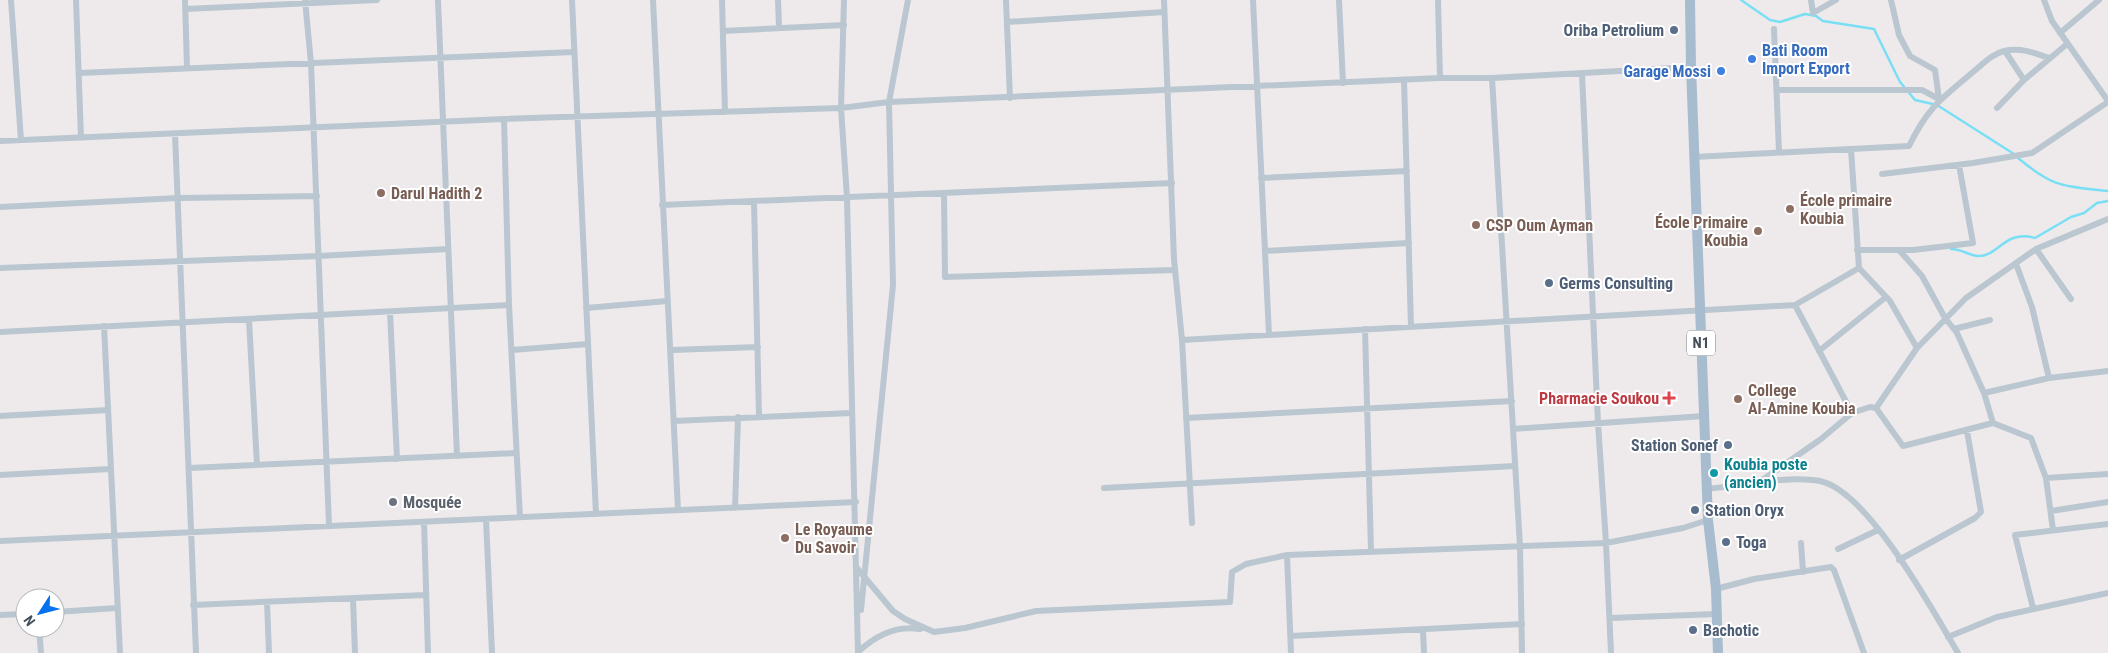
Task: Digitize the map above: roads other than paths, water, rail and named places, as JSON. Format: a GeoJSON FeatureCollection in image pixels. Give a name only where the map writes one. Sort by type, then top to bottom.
{"type":"FeatureCollection","features":[{"type":"Feature","properties":{"kind":"main road","name":"N1"},"geometry":{"type":"LineString","coordinates":[[1690,0],[1706,489],[1716,589],[1718,653]]}},
{"type":"Feature","properties":{"kind":"street"},"geometry":{"type":"LineString","coordinates":[[11,0],[21,140]]}},
{"type":"Feature","properties":{"kind":"street"},"geometry":{"type":"LineString","coordinates":[[76,0],[81,138]]}},
{"type":"Feature","properties":{"kind":"street"},"geometry":{"type":"LineString","coordinates":[[185,0],[187,68]]}},
{"type":"Feature","properties":{"kind":"street"},"geometry":{"type":"LineString","coordinates":[[185,9],[305,1],[377,0]]}},
{"type":"Feature","properties":{"kind":"street"},"geometry":{"type":"LineString","coordinates":[[438,0],[457,456]]}},
{"type":"Feature","properties":{"kind":"street"},"geometry":{"type":"LineString","coordinates":[[572,0],[596,514]]}},
{"type":"Feature","properties":{"kind":"street"},"geometry":{"type":"LineString","coordinates":[[653,0],[667,301],[672,350],[678,510]]}},
{"type":"Feature","properties":{"kind":"street"},"geometry":{"type":"LineString","coordinates":[[722,0],[725,112]]}},
{"type":"Feature","properties":{"kind":"street"},"geometry":{"type":"LineString","coordinates":[[778,0],[779,27]]}},
{"type":"Feature","properties":{"kind":"street"},"geometry":{"type":"LineString","coordinates":[[844,0],[841,108],[847,198],[856,502],[858,652]]}},
{"type":"Feature","properties":{"kind":"street"},"geometry":{"type":"LineString","coordinates":[[858,637],[893,285],[889,102],[908,0]]}},
{"type":"Feature","properties":{"kind":"street"},"geometry":{"type":"LineString","coordinates":[[1006,0],[1010,98]]}},
{"type":"Feature","properties":{"kind":"street"},"geometry":{"type":"LineString","coordinates":[[1164,0],[1175,270],[1182,340],[1192,523]]}},
{"type":"Feature","properties":{"kind":"street"},"geometry":{"type":"LineString","coordinates":[[1252,0],[1269,335]]}},
{"type":"Feature","properties":{"kind":"street"},"geometry":{"type":"LineString","coordinates":[[1339,0],[1343,82]]}},
{"type":"Feature","properties":{"kind":"street"},"geometry":{"type":"LineString","coordinates":[[1438,0],[1440,78]]}},
{"type":"Feature","properties":{"kind":"street"},"geometry":{"type":"LineString","coordinates":[[1811,0],[1813,13],[1836,0]]}},
{"type":"Feature","properties":{"kind":"street"},"geometry":{"type":"LineString","coordinates":[[1891,0],[1899,35],[1910,56],[1935,70],[1939,99]]}},
{"type":"Feature","properties":{"kind":"street"},"geometry":{"type":"LineString","coordinates":[[1882,174],[1959,165],[2032,153],[2108,102],[2052,21],[2044,0]]}},
{"type":"Feature","properties":{"kind":"street"},"geometry":{"type":"LineString","coordinates":[[2060,33],[2099,0]]}},
{"type":"Feature","properties":{"kind":"street"},"geometry":{"type":"LineString","coordinates":[[305,1],[311,63],[314,128],[329,526]]}},
{"type":"Feature","properties":{"kind":"street"},"geometry":{"type":"LineString","coordinates":[[1007,22],[1164,12]]}},
{"type":"Feature","properties":{"kind":"street"},"geometry":{"type":"LineString","coordinates":[[723,31],[844,25]]}},
{"type":"Feature","properties":{"kind":"street"},"geometry":{"type":"LineString","coordinates":[[1774,28],[1779,152]]}},
{"type":"Feature","properties":{"kind":"street"},"geometry":{"type":"LineString","coordinates":[[1996,108],[2024,80],[2067,44]]}},
{"type":"Feature","properties":{"kind":"street"},"geometry":{"type":"LineString","coordinates":[[2005,50],[2024,80]]}},
{"type":"Feature","properties":{"kind":"street"},"geometry":{"type":"LineString","coordinates":[[1694,157],[1909,146],[1920,124],[1939,99],[1993,56],[2005,50],[2028,50],[2049,58]]}},
{"type":"Feature","properties":{"kind":"street"},"geometry":{"type":"LineString","coordinates":[[79,73],[574,52]]}},
{"type":"Feature","properties":{"kind":"street"},"geometry":{"type":"LineString","coordinates":[[0,141],[504,119],[841,108],[889,102],[1440,78],[1492,78],[1691,67]]}},
{"type":"Feature","properties":{"kind":"street"},"geometry":{"type":"LineString","coordinates":[[1582,74],[1611,653]]}},
{"type":"Feature","properties":{"kind":"street"},"geometry":{"type":"LineString","coordinates":[[1492,78],[1520,546],[1522,653]]}},
{"type":"Feature","properties":{"kind":"street"},"geometry":{"type":"LineString","coordinates":[[1404,80],[1412,327]]}},
{"type":"Feature","properties":{"kind":"street"},"geometry":{"type":"LineString","coordinates":[[1776,90],[1905,89],[1922,90],[1939,99]]}},
{"type":"Feature","properties":{"kind":"street"},"geometry":{"type":"LineString","coordinates":[[504,119],[509,305],[520,517]]}},
{"type":"Feature","properties":{"kind":"street"},"geometry":{"type":"LineString","coordinates":[[176,134],[196,653]]}},
{"type":"Feature","properties":{"kind":"street"},"geometry":{"type":"LineString","coordinates":[[1851,149],[1859,268],[1886,297],[1917,348]]}},
{"type":"Feature","properties":{"kind":"street"},"geometry":{"type":"LineString","coordinates":[[1857,250],[1900,250],[1973,243],[1959,165]]}},
{"type":"Feature","properties":{"kind":"street"},"geometry":{"type":"LineString","coordinates":[[1261,178],[1407,171]]}},
{"type":"Feature","properties":{"kind":"street"},"geometry":{"type":"LineString","coordinates":[[662,205],[1172,183]]}},
{"type":"Feature","properties":{"kind":"street"},"geometry":{"type":"LineString","coordinates":[[944,193],[945,278],[1175,270]]}},
{"type":"Feature","properties":{"kind":"street"},"geometry":{"type":"LineString","coordinates":[[0,207],[178,198],[317,196]]}},
{"type":"Feature","properties":{"kind":"street"},"geometry":{"type":"LineString","coordinates":[[754,202],[760,416]]}},
{"type":"Feature","properties":{"kind":"street"},"geometry":{"type":"LineString","coordinates":[[1876,408],[1917,348],[1966,298],[2036,249],[2108,219]]}},
{"type":"Feature","properties":{"kind":"street"},"geometry":{"type":"LineString","coordinates":[[1265,251],[1409,243]]}},
{"type":"Feature","properties":{"kind":"street"},"geometry":{"type":"LineString","coordinates":[[0,268],[319,256],[448,249]]}},
{"type":"Feature","properties":{"kind":"street"},"geometry":{"type":"LineString","coordinates":[[2036,249],[2071,299]]}},
{"type":"Feature","properties":{"kind":"street"},"geometry":{"type":"LineString","coordinates":[[1900,250],[1922,276],[1945,318],[1954,329],[1984,393],[1993,423]]}},
{"type":"Feature","properties":{"kind":"street"},"geometry":{"type":"LineString","coordinates":[[2016,264],[2032,307],[2049,378]]}},
{"type":"Feature","properties":{"kind":"street"},"geometry":{"type":"LineString","coordinates":[[1182,340],[1795,304],[1859,268]]}},
{"type":"Feature","properties":{"kind":"street"},"geometry":{"type":"LineString","coordinates":[[1819,351],[1886,297]]}},
{"type":"Feature","properties":{"kind":"street"},"geometry":{"type":"LineString","coordinates":[[586,308],[667,301]]}},
{"type":"Feature","properties":{"kind":"street"},"geometry":{"type":"LineString","coordinates":[[1795,304],[1852,413]]}},
{"type":"Feature","properties":{"kind":"street"},"geometry":{"type":"LineString","coordinates":[[0,332],[184,324],[509,305]]}},
{"type":"Feature","properties":{"kind":"street"},"geometry":{"type":"LineString","coordinates":[[390,312],[397,459]]}},
{"type":"Feature","properties":{"kind":"street"},"geometry":{"type":"LineString","coordinates":[[249,320],[257,465]]}},
{"type":"Feature","properties":{"kind":"street"},"geometry":{"type":"LineString","coordinates":[[1954,329],[1990,320]]}},
{"type":"Feature","properties":{"kind":"street"},"geometry":{"type":"LineString","coordinates":[[104,326],[120,653]]}},
{"type":"Feature","properties":{"kind":"street"},"geometry":{"type":"LineString","coordinates":[[1365,329],[1371,551]]}},
{"type":"Feature","properties":{"kind":"street"},"geometry":{"type":"LineString","coordinates":[[512,350],[588,344]]}},
{"type":"Feature","properties":{"kind":"street"},"geometry":{"type":"LineString","coordinates":[[672,350],[758,347]]}},
{"type":"Feature","properties":{"kind":"street"},"geometry":{"type":"LineString","coordinates":[[1984,393],[2049,378],[2108,371]]}},
{"type":"Feature","properties":{"kind":"street"},"geometry":{"type":"LineString","coordinates":[[1186,418],[1512,401]]}},
{"type":"Feature","properties":{"kind":"street"},"geometry":{"type":"LineString","coordinates":[[1758,484],[1821,439],[1852,413],[1870,407],[1876,408],[1903,446],[1993,423],[2031,438],[2046,478],[2053,530]]}},
{"type":"Feature","properties":{"kind":"street"},"geometry":{"type":"LineString","coordinates":[[0,416],[108,410]]}},
{"type":"Feature","properties":{"kind":"street"},"geometry":{"type":"LineString","coordinates":[[674,420],[852,413]]}},
{"type":"Feature","properties":{"kind":"street"},"geometry":{"type":"LineString","coordinates":[[1513,429],[1704,416]]}},
{"type":"Feature","properties":{"kind":"street"},"geometry":{"type":"LineString","coordinates":[[735,508],[738,417]]}},
{"type":"Feature","properties":{"kind":"street"},"geometry":{"type":"LineString","coordinates":[[1900,560],[1974,518],[1981,512],[1967,431]]}},
{"type":"Feature","properties":{"kind":"street"},"geometry":{"type":"LineString","coordinates":[[190,468],[516,453]]}},
{"type":"Feature","properties":{"kind":"street"},"geometry":{"type":"LineString","coordinates":[[1104,488],[1515,466]]}},
{"type":"Feature","properties":{"kind":"street"},"geometry":{"type":"LineString","coordinates":[[0,475],[110,469]]}},
{"type":"Feature","properties":{"kind":"street"},"geometry":{"type":"LineString","coordinates":[[2046,478],[2108,474]]}},
{"type":"Feature","properties":{"kind":"street"},"geometry":{"type":"LineString","coordinates":[[1706,489],[1795,480],[1822,482],[1846,496],[1878,530],[1900,560],[1958,653]]}},
{"type":"Feature","properties":{"kind":"street"},"geometry":{"type":"LineString","coordinates":[[0,541],[856,502]]}},
{"type":"Feature","properties":{"kind":"street"},"geometry":{"type":"LineString","coordinates":[[2051,512],[2108,502]]}},
{"type":"Feature","properties":{"kind":"street"},"geometry":{"type":"LineString","coordinates":[[486,519],[492,653]]}},
{"type":"Feature","properties":{"kind":"street"},"geometry":{"type":"LineString","coordinates":[[858,652],[870,641],[885,633],[900,629],[946,632],[1036,610],[1230,602],[1232,572],[1246,564],[1287,555],[1606,543],[1683,528],[1708,520]]}},
{"type":"Feature","properties":{"kind":"street"},"geometry":{"type":"LineString","coordinates":[[424,522],[428,653]]}},
{"type":"Feature","properties":{"kind":"street"},"geometry":{"type":"LineString","coordinates":[[2033,608],[2025,572],[2014,537],[2017,533],[2108,524]]}},
{"type":"Feature","properties":{"kind":"street"},"geometry":{"type":"LineString","coordinates":[[1838,549],[1878,530]]}},
{"type":"Feature","properties":{"kind":"street"},"geometry":{"type":"LineString","coordinates":[[1801,543],[1803,572]]}},
{"type":"Feature","properties":{"kind":"street"},"geometry":{"type":"LineString","coordinates":[[1287,555],[1291,653]]}},
{"type":"Feature","properties":{"kind":"street"},"geometry":{"type":"LineString","coordinates":[[856,567],[892,611],[926,630]]}},
{"type":"Feature","properties":{"kind":"street"},"geometry":{"type":"LineString","coordinates":[[1716,589],[1754,579],[1833,568],[1864,653]]}},
{"type":"Feature","properties":{"kind":"street"},"geometry":{"type":"LineString","coordinates":[[1948,637],[1997,617],[2108,593]]}},
{"type":"Feature","properties":{"kind":"street"},"geometry":{"type":"LineString","coordinates":[[193,605],[425,595]]}},
{"type":"Feature","properties":{"kind":"street"},"geometry":{"type":"LineString","coordinates":[[353,599],[355,653]]}},
{"type":"Feature","properties":{"kind":"street"},"geometry":{"type":"LineString","coordinates":[[267,602],[270,653]]}},
{"type":"Feature","properties":{"kind":"street"},"geometry":{"type":"LineString","coordinates":[[65,611],[117,608]]}},
{"type":"Feature","properties":{"kind":"street"},"geometry":{"type":"LineString","coordinates":[[0,615],[15,614]]}},
{"type":"Feature","properties":{"kind":"street"},"geometry":{"type":"LineString","coordinates":[[1610,618],[1717,614]]}},
{"type":"Feature","properties":{"kind":"street"},"geometry":{"type":"LineString","coordinates":[[1291,636],[1522,624]]}},
{"type":"Feature","properties":{"kind":"street"},"geometry":{"type":"LineString","coordinates":[[1423,630],[1424,653]]}},
{"type":"Feature","properties":{"kind":"street"},"geometry":{"type":"LineString","coordinates":[[40,638],[41,653]]}},
{"type":"Feature","properties":{"kind":"waterway"},"geometry":{"type":"LineString","coordinates":[[1741,0],[1770,20],[1780,22],[1805,14],[1816,16],[1823,21],[1874,29],[1900,82],[1915,100],[1937,105],[2014,154]]}},
{"type":"Feature","properties":{"kind":"waterway"},"geometry":{"type":"LineString","coordinates":[[2018,158],[2041,175],[2060,184],[2108,191]]}},
{"type":"Feature","properties":{"kind":"waterway"},"geometry":{"type":"LineString","coordinates":[[1951,249],[1977,256],[1991,253],[2009,240],[2024,236],[2035,238],[2071,217],[2084,213],[2097,203],[2108,201]]}},
{"type":"Feature","properties":{"kind":"place","name":"Oriba Petrolium"},"geometry":{"type":"Point","coordinates":[1674,30]}},
{"type":"Feature","properties":{"kind":"place","name":"Bati Room Import Export"},"geometry":{"type":"Point","coordinates":[1752,59]}},
{"type":"Feature","properties":{"kind":"place","name":"Garage Mossi"},"geometry":{"type":"Point","coordinates":[1721,71]}},
{"type":"Feature","properties":{"kind":"place","name":"Darul Hadith 2"},"geometry":{"type":"Point","coordinates":[381,193]}},
{"type":"Feature","properties":{"kind":"place","name":"École primaire Koubia"},"geometry":{"type":"Point","coordinates":[1790,209]}},
{"type":"Feature","properties":{"kind":"place","name":"CSP Oum Ayman"},"geometry":{"type":"Point","coordinates":[1476,225]}},
{"type":"Feature","properties":{"kind":"place","name":"École Primaire Koubia"},"geometry":{"type":"Point","coordinates":[1758,231]}},
{"type":"Feature","properties":{"kind":"place","name":"Germs Consulting"},"geometry":{"type":"Point","coordinates":[1549,283]}},
{"type":"Feature","properties":{"kind":"place","name":"Pharmacie Soukou"},"geometry":{"type":"Point","coordinates":[1669,398]}},
{"type":"Feature","properties":{"kind":"place","name":"College Al-Amine Koubia"},"geometry":{"type":"Point","coordinates":[1738,399]}},
{"type":"Feature","properties":{"kind":"place","name":"Station Sonef"},"geometry":{"type":"Point","coordinates":[1728,445]}},
{"type":"Feature","properties":{"kind":"place","name":"Koubia poste (ancien)"},"geometry":{"type":"Point","coordinates":[1714,473]}},
{"type":"Feature","properties":{"kind":"place","name":"Mosquée"},"geometry":{"type":"Point","coordinates":[393,502]}},
{"type":"Feature","properties":{"kind":"place","name":"Station Oryx"},"geometry":{"type":"Point","coordinates":[1695,510]}},
{"type":"Feature","properties":{"kind":"place","name":"Le Royaume Du Savoir"},"geometry":{"type":"Point","coordinates":[785,538]}},
{"type":"Feature","properties":{"kind":"place","name":"Toga"},"geometry":{"type":"Point","coordinates":[1726,542]}},
{"type":"Feature","properties":{"kind":"place","name":"Bachotic"},"geometry":{"type":"Point","coordinates":[1693,630]}}]}
